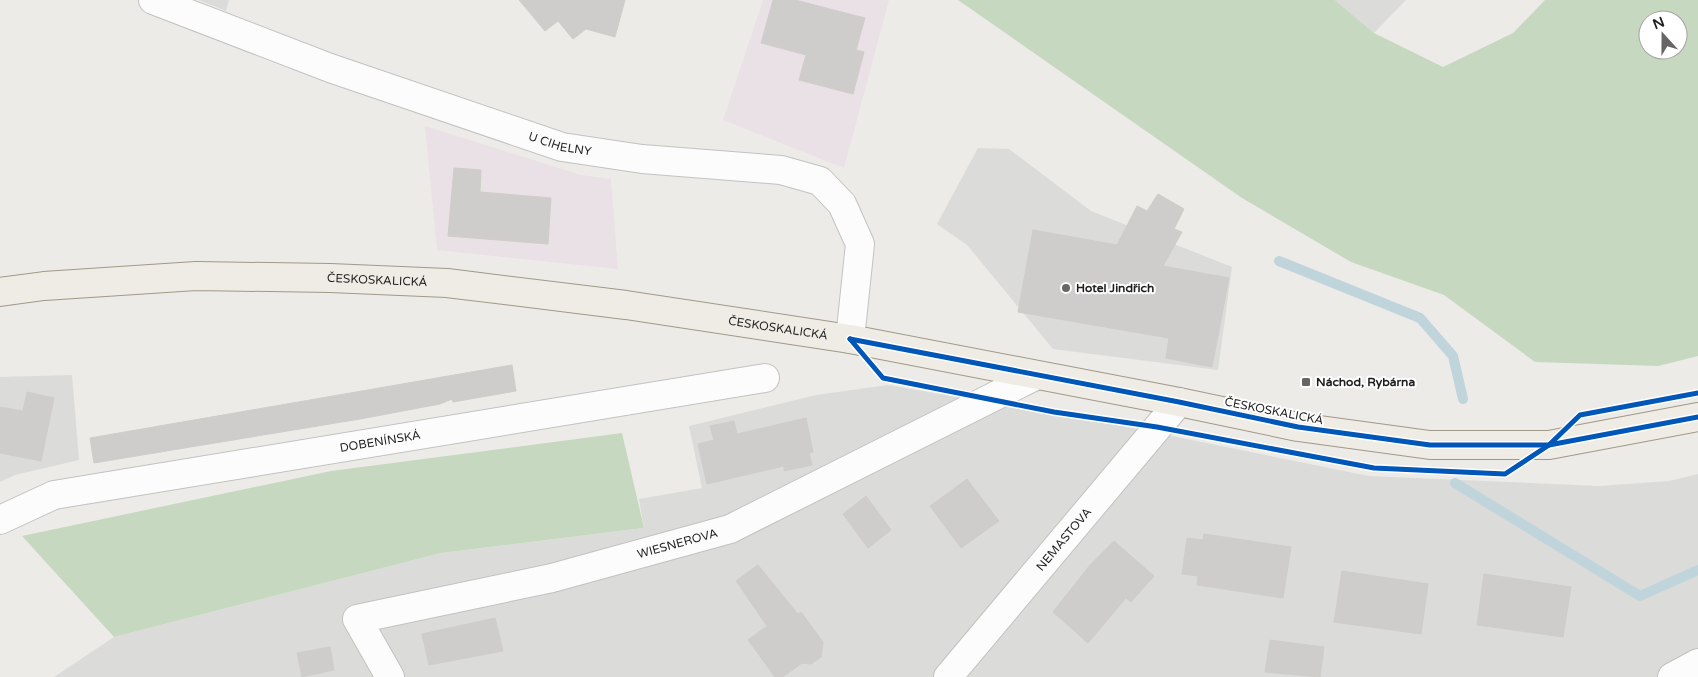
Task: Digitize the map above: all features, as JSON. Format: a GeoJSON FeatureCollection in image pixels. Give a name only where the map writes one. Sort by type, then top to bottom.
{"type":"FeatureCollection","features":[{"type":"Feature","properties":{"kind":"main road","name":"ČESKOSKALICKÁ"},"geometry":{"type":"LineString","coordinates":[[0,292],[44,286],[196,276],[330,278],[447,283],[626,305],[850,339],[1035,376],[1179,402],[1298,427],[1430,445],[1549,445],[1698,417]]}},
{"type":"Feature","properties":{"kind":"street","name":"U CIHELNY"},"geometry":{"type":"LineString","coordinates":[[153,0],[339,71],[562,147],[642,160],[781,170],[820,181],[842,204],[860,244],[850,339]]}},
{"type":"Feature","properties":{"kind":"street","name":"WIESNEROVA"},"geometry":{"type":"LineString","coordinates":[[390,677],[357,619],[552,578],[730,529],[1035,376]]}},
{"type":"Feature","properties":{"kind":"street","name":"DOBENÍNSKÁ"},"geometry":{"type":"LineString","coordinates":[[0,520],[54,495],[765,378]]}},
{"type":"Feature","properties":{"kind":"street","name":"NEMASTOVA"},"geometry":{"type":"LineString","coordinates":[[948,677],[1179,402]]}},
{"type":"Feature","properties":{"kind":"street"},"geometry":{"type":"LineString","coordinates":[[1672,677],[1698,663]]}},
{"type":"Feature","properties":{"kind":"shaded area"},"geometry":{"type":"Polygon","coordinates":[[[199,0],[229,0],[226,11],[199,0]]]}},
{"type":"Feature","properties":{"kind":"shaded area"},"geometry":{"type":"Polygon","coordinates":[[[763,0],[889,0],[844,168],[723,120],[763,0]]]}},
{"type":"Feature","properties":{"kind":"shaded area"},"geometry":{"type":"Polygon","coordinates":[[[1335,0],[1406,0],[1374,33],[1335,0]]]}},
{"type":"Feature","properties":{"kind":"shaded area"},"geometry":{"type":"Polygon","coordinates":[[[425,126],[581,175],[611,179],[618,269],[437,250],[425,126]]]}},
{"type":"Feature","properties":{"kind":"shaded area"},"geometry":{"type":"Polygon","coordinates":[[[978,148],[1009,149],[1091,211],[1232,267],[1218,370],[1053,349],[967,245],[937,224],[978,148]]]}},
{"type":"Feature","properties":{"kind":"shaded area"},"geometry":{"type":"Polygon","coordinates":[[[72,375],[79,460],[15,475],[0,482],[0,377],[72,375]]]}},
{"type":"Feature","properties":{"kind":"shaded area"},"geometry":{"type":"Polygon","coordinates":[[[888,385],[1117,425],[1369,476],[1599,486],[1669,481],[1698,474],[1698,677],[54,677],[114,637],[441,553],[644,528],[639,499],[702,488],[689,426],[816,395],[888,385]]]}},
{"type":"Feature","properties":{"kind":"green space"},"geometry":{"type":"Polygon","coordinates":[[[958,0],[1335,0],[1374,33],[1443,67],[1513,33],[1545,0],[1698,0],[1698,356],[1658,366],[1535,362],[1444,295],[1351,262],[1242,198],[958,0]]]}},
{"type":"Feature","properties":{"kind":"green space"},"geometry":{"type":"Polygon","coordinates":[[[622,433],[644,528],[441,553],[114,637],[22,536],[331,471],[622,433]]]}},
{"type":"Feature","properties":{"kind":"building"},"geometry":{"type":"Polygon","coordinates":[[[519,0],[625,0],[615,37],[586,29],[573,39],[558,21],[545,31],[519,0]]]}},
{"type":"Feature","properties":{"kind":"building"},"geometry":{"type":"Polygon","coordinates":[[[773,0],[795,0],[865,18],[856,50],[864,52],[853,94],[799,80],[806,55],[761,43],[773,0]]]}},
{"type":"Feature","properties":{"kind":"building"},"geometry":{"type":"Polygon","coordinates":[[[454,168],[481,170],[480,192],[551,198],[548,244],[448,236],[454,168]]]}},
{"type":"Feature","properties":{"kind":"building"},"geometry":{"type":"Polygon","coordinates":[[[1158,194],[1184,209],[1174,229],[1182,232],[1163,266],[1229,278],[1212,367],[1166,358],[1169,338],[1018,312],[1033,230],[1117,245],[1137,206],[1147,211],[1158,194]]]}},
{"type":"Feature","properties":{"kind":"building"},"geometry":{"type":"Polygon","coordinates":[[[512,365],[516,391],[453,402],[452,399],[440,404],[360,419],[94,463],[90,438],[512,365]]]}},
{"type":"Feature","properties":{"kind":"building"},"geometry":{"type":"Polygon","coordinates":[[[27,392],[54,398],[41,461],[0,453],[0,407],[23,411],[27,392]]]}},
{"type":"Feature","properties":{"kind":"building"},"geometry":{"type":"Polygon","coordinates":[[[806,418],[813,452],[809,453],[812,465],[784,471],[784,466],[707,484],[698,444],[714,440],[710,426],[734,421],[737,434],[806,418]]]}},
{"type":"Feature","properties":{"kind":"building"},"geometry":{"type":"Polygon","coordinates":[[[967,479],[999,521],[961,548],[930,506],[967,479]]]}},
{"type":"Feature","properties":{"kind":"building"},"geometry":{"type":"Polygon","coordinates":[[[866,496],[891,530],[868,548],[843,514],[866,496]]]}},
{"type":"Feature","properties":{"kind":"building"},"geometry":{"type":"Polygon","coordinates":[[[1204,534],[1291,547],[1283,598],[1197,585],[1198,576],[1182,574],[1187,538],[1203,540],[1204,534]]]}},
{"type":"Feature","properties":{"kind":"building"},"geometry":{"type":"Polygon","coordinates":[[[1114,541],[1154,576],[1131,602],[1126,598],[1088,643],[1053,612],[1090,565],[1114,541]]]}},
{"type":"Feature","properties":{"kind":"building"},"geometry":{"type":"Polygon","coordinates":[[[758,565],[798,614],[801,612],[823,642],[821,657],[811,664],[802,663],[783,677],[775,677],[748,640],[767,626],[736,581],[758,565]]]}},
{"type":"Feature","properties":{"kind":"building"},"geometry":{"type":"Polygon","coordinates":[[[1342,571],[1428,584],[1421,634],[1334,622],[1342,571]]]}},
{"type":"Feature","properties":{"kind":"building"},"geometry":{"type":"Polygon","coordinates":[[[1484,574],[1571,587],[1563,637],[1477,625],[1484,574]]]}},
{"type":"Feature","properties":{"kind":"building"},"geometry":{"type":"Polygon","coordinates":[[[495,618],[503,651],[429,665],[422,634],[495,618]]]}},
{"type":"Feature","properties":{"kind":"building"},"geometry":{"type":"Polygon","coordinates":[[[1270,640],[1324,647],[1320,677],[1265,672],[1270,640]]]}},
{"type":"Feature","properties":{"kind":"building"},"geometry":{"type":"Polygon","coordinates":[[[330,647],[334,670],[302,677],[297,653],[330,647]]]}},
{"type":"Feature","properties":{"kind":"waterway"},"geometry":{"type":"LineString","coordinates":[[1279,261],[1420,318],[1453,356],[1463,399]]}},
{"type":"Feature","properties":{"kind":"waterway"},"geometry":{"type":"LineString","coordinates":[[1455,483],[1640,596],[1698,570]]}},
{"type":"Feature","properties":{"kind":"cycle path"},"geometry":{"type":"LineString","coordinates":[[850,339],[883,378],[1054,412],[1157,427],[1374,468],[1505,474],[1549,445],[1580,415],[1698,393]]}},
{"type":"Feature","properties":{"kind":"cycle path"},"geometry":{"type":"LineString","coordinates":[[850,339],[1179,402],[1298,427],[1430,445],[1549,445],[1698,417]]}},
{"type":"Feature","properties":{"kind":"place","name":"Hotel Jindřich"},"geometry":{"type":"Point","coordinates":[1066,288]}},
{"type":"Feature","properties":{"kind":"place","name":"Náchod, Rybárna"},"geometry":{"type":"Point","coordinates":[1306,382]}}]}
